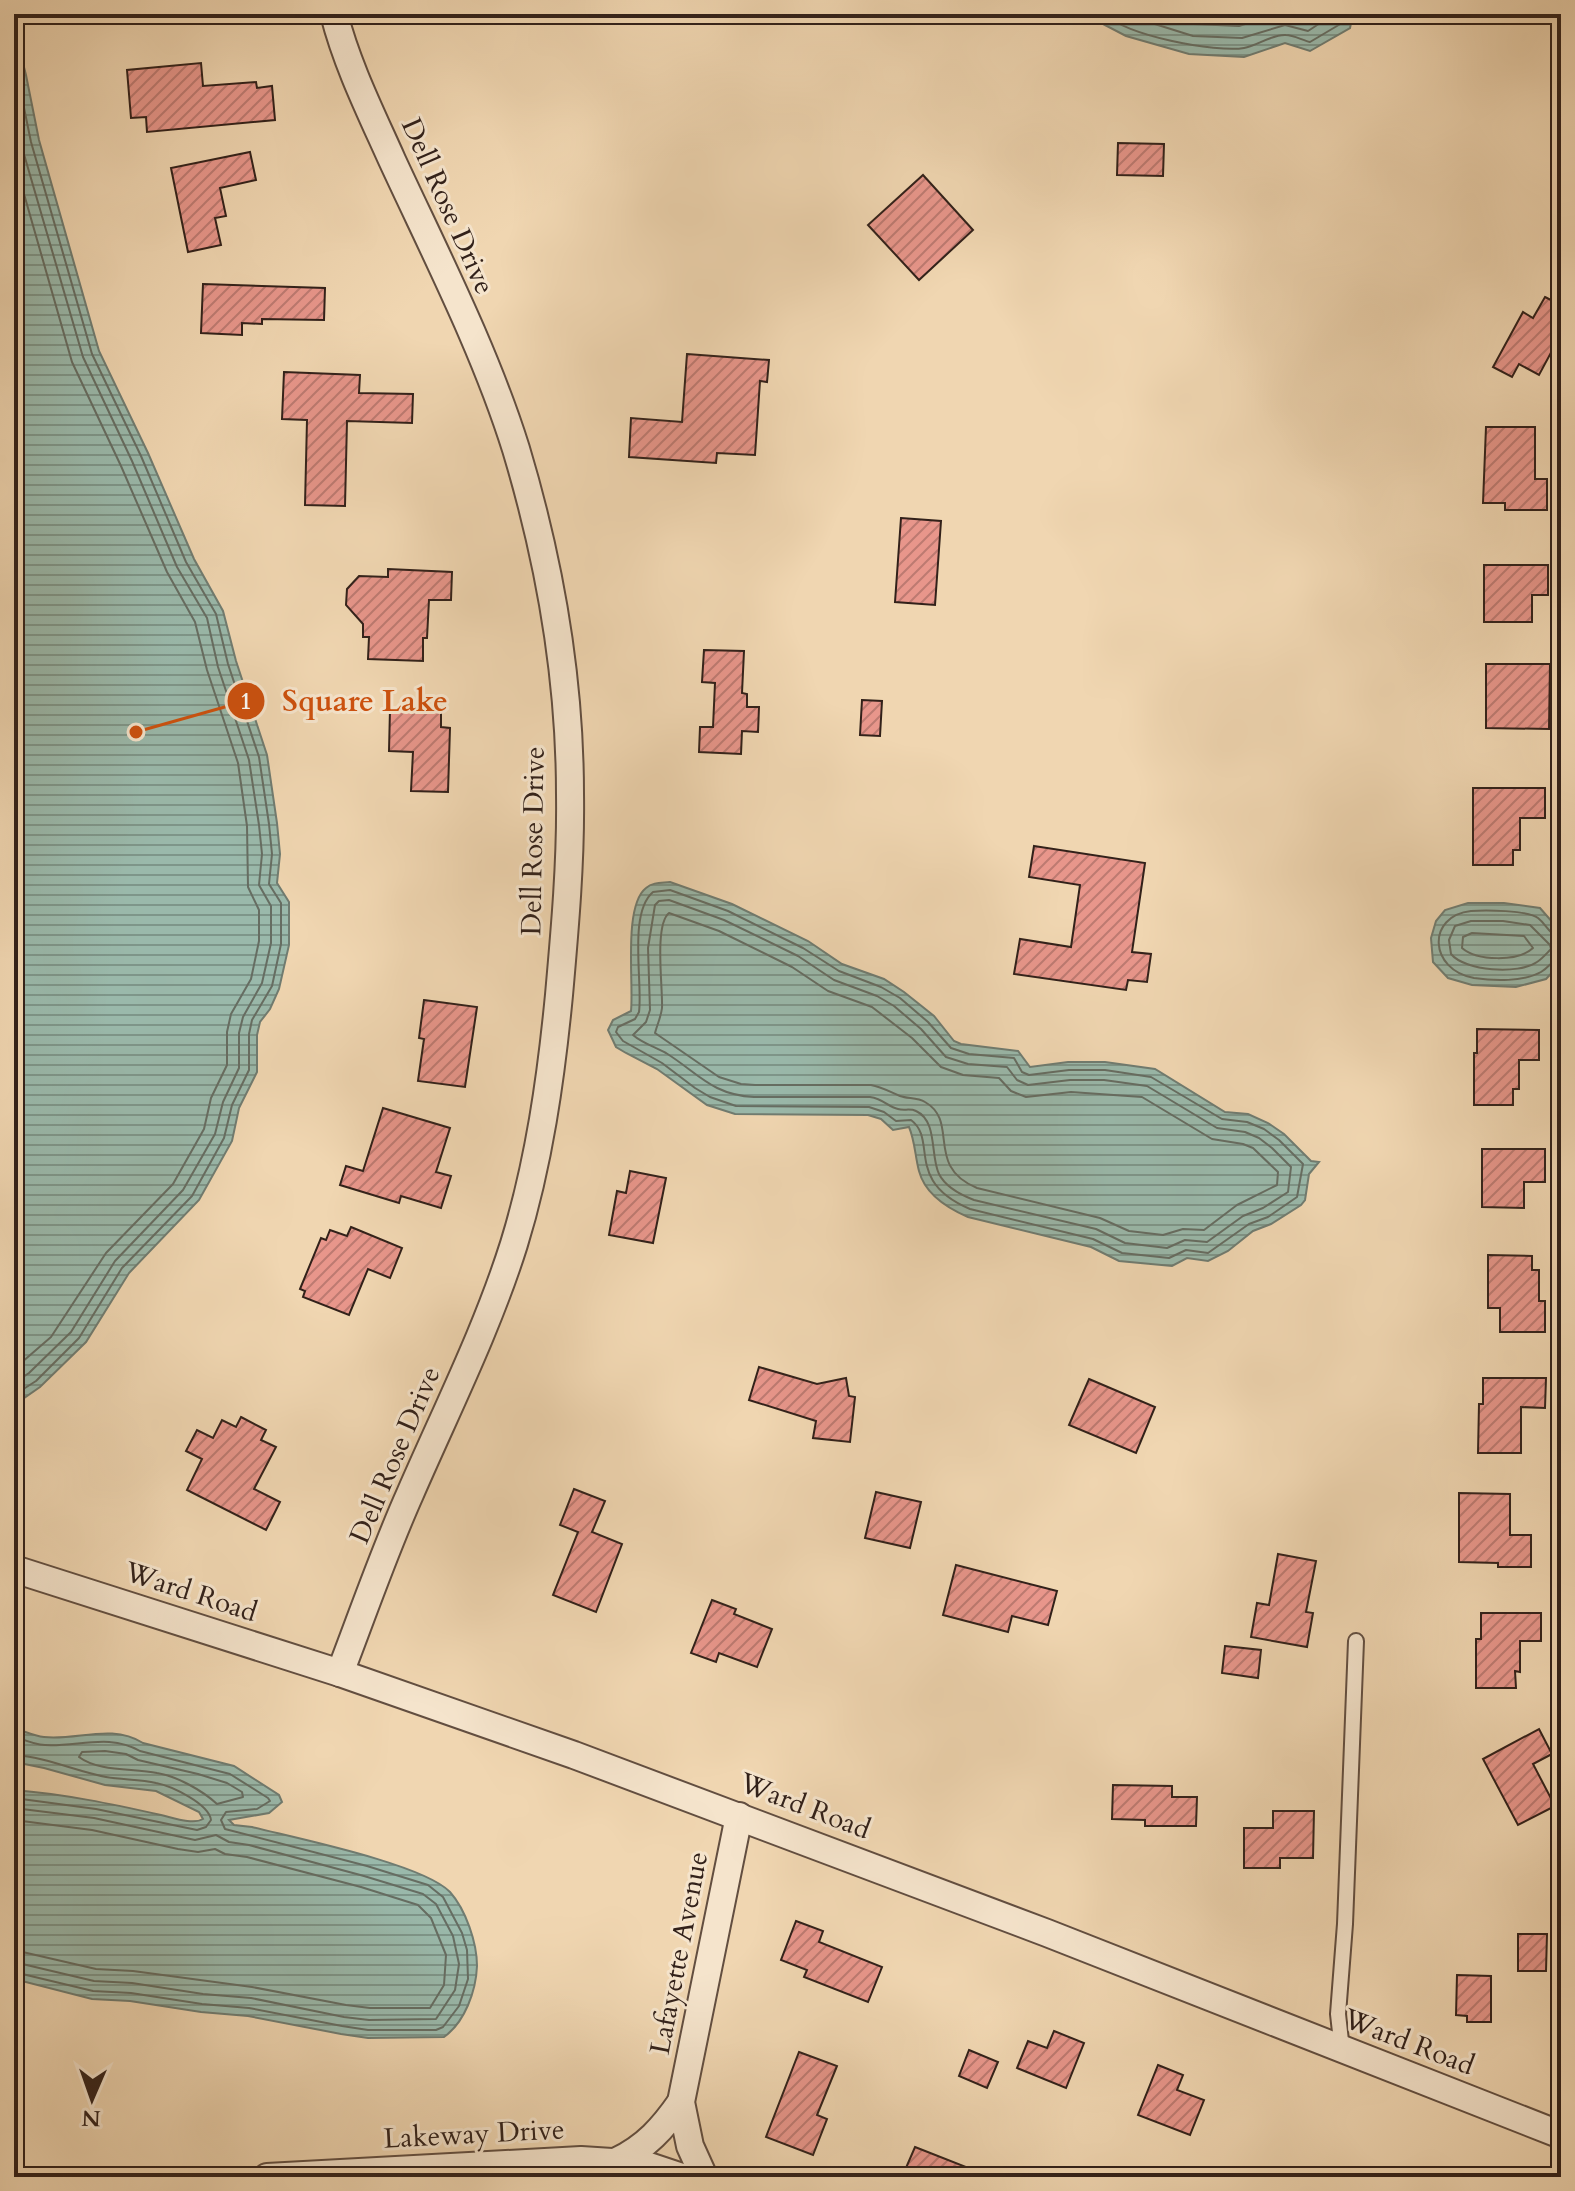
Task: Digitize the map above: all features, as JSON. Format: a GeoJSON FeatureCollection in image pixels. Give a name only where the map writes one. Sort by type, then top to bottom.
{"type":"FeatureCollection","features":[{"type":"Feature","properties":{"kind":"street","name":"Dell Rose Drive"},"geometry":{"type":"LineString","coordinates":[[334,14],[357,81],[490,377],[516,449],[552,608],[567,725],[570,795],[556,1028],[546,1104],[527,1197],[470,1363],[408,1498],[340,1673]]}},
{"type":"Feature","properties":{"kind":"street","name":"Ward Road"},"geometry":{"type":"LineString","coordinates":[[14,1569],[340,1673],[739,1816],[1561,2135]]}},
{"type":"Feature","properties":{"kind":"street","name":"Lafayette Avenue"},"geometry":{"type":"LineString","coordinates":[[704,2177],[690,2146],[681,2102],[739,1816]]}},
{"type":"Feature","properties":{"kind":"street","name":"Lafayette Avenue"},"geometry":{"type":"LineString","coordinates":[[617,2161],[639,2150],[655,2136],[681,2102]]}},
{"type":"Feature","properties":{"kind":"street","name":"Lakeway Drive"},"geometry":{"type":"LineString","coordinates":[[267,2177],[581,2160],[643,2164],[682,2177]]}},
{"type":"Feature","properties":{"kind":"lane"},"geometry":{"type":"LineString","coordinates":[[1342,2051],[1338,2014],[1345,1924],[1356,1641]]}},
{"type":"Feature","properties":{"kind":"water"},"geometry":{"type":"Polygon","coordinates":[[[1098,14],[1353,14],[1350,28],[1310,51],[1285,43],[1244,57],[1189,54],[1126,36],[1101,23],[1098,14]]]}},
{"type":"Feature","properties":{"kind":"water"},"geometry":{"type":"Polygon","coordinates":[[[14,28],[39,140],[99,351],[194,559],[223,611],[267,755],[280,854],[277,883],[289,902],[289,945],[279,989],[260,1022],[257,1072],[239,1108],[232,1141],[199,1200],[129,1273],[86,1342],[40,1387],[14,1405],[14,28]]]}},
{"type":"Feature","properties":{"kind":"water"},"geometry":{"type":"Polygon","coordinates":[[[670,882],[732,904],[808,941],[842,964],[884,979],[934,1016],[954,1041],[961,1044],[1018,1051],[1030,1067],[1068,1062],[1105,1062],[1155,1069],[1225,1112],[1248,1114],[1268,1123],[1311,1161],[1319,1162],[1309,1174],[1305,1200],[1208,1261],[1187,1258],[1172,1266],[1119,1261],[1091,1247],[968,1217],[945,1205],[922,1179],[909,1127],[893,1130],[881,1119],[868,1115],[735,1114],[707,1105],[657,1069],[616,1047],[608,1030],[613,1020],[631,1011],[632,928],[639,897],[651,885],[670,882]]]}},
{"type":"Feature","properties":{"kind":"water"},"geometry":{"type":"Polygon","coordinates":[[[1468,903],[1504,903],[1540,908],[1561,932],[1561,963],[1546,979],[1516,987],[1472,985],[1448,978],[1433,962],[1431,938],[1436,921],[1445,910],[1468,903]]]}},
{"type":"Feature","properties":{"kind":"water"},"geometry":{"type":"Polygon","coordinates":[[[14,1728],[33,1735],[56,1738],[119,1734],[234,1766],[279,1795],[282,1802],[269,1813],[229,1820],[234,1825],[357,1853],[436,1882],[450,1892],[461,1908],[475,1947],[477,1966],[474,1986],[458,2023],[444,2037],[368,2038],[248,2016],[92,1999],[14,1979],[14,1790],[88,1800],[183,1820],[203,1819],[199,1812],[156,1791],[105,1785],[14,1762],[14,1728]]]}},
{"type":"Feature","properties":{"kind":"building"},"geometry":{"type":"Polygon","coordinates":[[[201,63],[203,86],[256,82],[257,88],[272,86],[275,120],[147,132],[146,117],[131,118],[127,70],[201,63]]]}},
{"type":"Feature","properties":{"kind":"building"},"geometry":{"type":"Polygon","coordinates":[[[1118,143],[1164,144],[1163,176],[1117,175],[1118,143]]]}},
{"type":"Feature","properties":{"kind":"building"},"geometry":{"type":"Polygon","coordinates":[[[250,152],[256,180],[220,188],[226,216],[215,218],[221,245],[188,252],[171,168],[250,152]]]}},
{"type":"Feature","properties":{"kind":"building"},"geometry":{"type":"Polygon","coordinates":[[[923,175],[973,230],[919,280],[868,225],[923,175]]]}},
{"type":"Feature","properties":{"kind":"building"},"geometry":{"type":"Polygon","coordinates":[[[203,284],[325,288],[324,320],[262,319],[262,324],[242,323],[242,335],[201,333],[203,284]]]}},
{"type":"Feature","properties":{"kind":"building"},"geometry":{"type":"Polygon","coordinates":[[[1545,297],[1561,305],[1561,334],[1539,375],[1519,364],[1512,377],[1493,367],[1523,312],[1533,318],[1545,297]]]}},
{"type":"Feature","properties":{"kind":"building"},"geometry":{"type":"Polygon","coordinates":[[[687,354],[769,360],[767,382],[760,381],[755,455],[717,453],[716,463],[629,457],[631,418],[682,422],[687,354]]]}},
{"type":"Feature","properties":{"kind":"building"},"geometry":{"type":"Polygon","coordinates":[[[284,372],[360,375],[359,393],[413,394],[412,423],[347,421],[345,506],[305,505],[307,420],[282,419],[284,372]]]}},
{"type":"Feature","properties":{"kind":"building"},"geometry":{"type":"Polygon","coordinates":[[[1486,427],[1535,427],[1535,479],[1547,479],[1547,510],[1505,510],[1505,503],[1483,503],[1486,427]]]}},
{"type":"Feature","properties":{"kind":"building"},"geometry":{"type":"Polygon","coordinates":[[[901,518],[941,521],[935,605],[895,602],[901,518]]]}},
{"type":"Feature","properties":{"kind":"building"},"geometry":{"type":"Polygon","coordinates":[[[1484,565],[1548,565],[1548,595],[1532,595],[1532,622],[1484,622],[1484,565]]]}},
{"type":"Feature","properties":{"kind":"building"},"geometry":{"type":"Polygon","coordinates":[[[388,569],[452,572],[451,600],[429,600],[423,661],[368,659],[369,637],[363,637],[363,624],[346,605],[347,589],[359,576],[388,577],[388,569]]]}},
{"type":"Feature","properties":{"kind":"building"},"geometry":{"type":"Polygon","coordinates":[[[704,650],[744,651],[742,693],[747,694],[747,707],[759,707],[758,732],[742,731],[741,754],[699,752],[700,727],[713,727],[715,683],[702,682],[704,650]]]}},
{"type":"Feature","properties":{"kind":"building"},"geometry":{"type":"Polygon","coordinates":[[[1486,664],[1550,664],[1549,729],[1486,728],[1486,664]]]}},
{"type":"Feature","properties":{"kind":"building"},"geometry":{"type":"Polygon","coordinates":[[[862,700],[882,701],[880,736],[860,735],[862,700]]]}},
{"type":"Feature","properties":{"kind":"building"},"geometry":{"type":"Polygon","coordinates":[[[390,709],[441,711],[441,727],[450,728],[448,792],[411,791],[413,752],[389,751],[390,709]]]}},
{"type":"Feature","properties":{"kind":"building"},"geometry":{"type":"Polygon","coordinates":[[[1473,788],[1545,788],[1545,818],[1520,818],[1520,850],[1513,850],[1513,865],[1473,865],[1473,788]]]}},
{"type":"Feature","properties":{"kind":"building"},"geometry":{"type":"Polygon","coordinates":[[[1034,846],[1145,863],[1132,952],[1151,954],[1147,982],[1128,980],[1126,990],[1014,974],[1020,939],[1071,947],[1080,885],[1029,877],[1034,846]]]}},
{"type":"Feature","properties":{"kind":"building"},"geometry":{"type":"Polygon","coordinates":[[[424,1000],[477,1007],[465,1087],[418,1081],[424,1039],[419,1038],[424,1000]]]}},
{"type":"Feature","properties":{"kind":"building"},"geometry":{"type":"Polygon","coordinates":[[[1477,1029],[1539,1030],[1539,1060],[1519,1060],[1519,1089],[1513,1089],[1513,1105],[1474,1105],[1477,1029]]]}},
{"type":"Feature","properties":{"kind":"building"},"geometry":{"type":"Polygon","coordinates":[[[383,1108],[450,1128],[436,1172],[451,1176],[441,1208],[401,1196],[399,1203],[340,1185],[346,1166],[363,1171],[383,1108]]]}},
{"type":"Feature","properties":{"kind":"building"},"geometry":{"type":"Polygon","coordinates":[[[1482,1149],[1545,1149],[1545,1182],[1524,1182],[1524,1208],[1482,1207],[1482,1149]]]}},
{"type":"Feature","properties":{"kind":"building"},"geometry":{"type":"Polygon","coordinates":[[[630,1171],[666,1178],[653,1243],[609,1235],[617,1191],[626,1193],[630,1171]]]}},
{"type":"Feature","properties":{"kind":"building"},"geometry":{"type":"Polygon","coordinates":[[[351,1227],[402,1248],[390,1278],[368,1269],[349,1315],[303,1297],[305,1291],[300,1289],[321,1238],[326,1240],[330,1230],[347,1236],[351,1227]]]}},
{"type":"Feature","properties":{"kind":"building"},"geometry":{"type":"Polygon","coordinates":[[[1488,1255],[1532,1256],[1532,1270],[1539,1270],[1539,1301],[1545,1301],[1545,1332],[1500,1332],[1500,1308],[1488,1308],[1488,1255]]]}},
{"type":"Feature","properties":{"kind":"building"},"geometry":{"type":"Polygon","coordinates":[[[759,1367],[817,1384],[846,1378],[849,1396],[855,1397],[850,1442],[813,1438],[816,1421],[749,1400],[759,1367]]]}},
{"type":"Feature","properties":{"kind":"building"},"geometry":{"type":"Polygon","coordinates":[[[1483,1378],[1546,1378],[1545,1408],[1521,1407],[1521,1453],[1478,1453],[1483,1378]]]}},
{"type":"Feature","properties":{"kind":"building"},"geometry":{"type":"Polygon","coordinates":[[[1089,1379],[1155,1407],[1136,1453],[1069,1425],[1089,1379]]]}},
{"type":"Feature","properties":{"kind":"building"},"geometry":{"type":"Polygon","coordinates":[[[241,1417],[266,1430],[261,1440],[276,1447],[254,1489],[280,1502],[266,1530],[187,1490],[202,1459],[186,1451],[197,1430],[213,1438],[222,1420],[236,1427],[241,1417]]]}},
{"type":"Feature","properties":{"kind":"building"},"geometry":{"type":"Polygon","coordinates":[[[574,1489],[605,1501],[592,1532],[622,1544],[596,1612],[553,1595],[578,1532],[560,1525],[574,1489]]]}},
{"type":"Feature","properties":{"kind":"building"},"geometry":{"type":"Polygon","coordinates":[[[876,1492],[921,1502],[910,1548],[865,1538],[876,1492]]]}},
{"type":"Feature","properties":{"kind":"building"},"geometry":{"type":"Polygon","coordinates":[[[1459,1493],[1510,1494],[1510,1535],[1531,1535],[1531,1567],[1459,1562],[1459,1493]]]}},
{"type":"Feature","properties":{"kind":"building"},"geometry":{"type":"Polygon","coordinates":[[[1278,1554],[1316,1561],[1306,1612],[1313,1613],[1307,1647],[1251,1637],[1257,1603],[1269,1605],[1278,1554]]]}},
{"type":"Feature","properties":{"kind":"building"},"geometry":{"type":"Polygon","coordinates":[[[956,1565],[1057,1591],[1048,1625],[1012,1616],[1008,1632],[943,1615],[956,1565]]]}},
{"type":"Feature","properties":{"kind":"building"},"geometry":{"type":"Polygon","coordinates":[[[712,1600],[736,1609],[734,1614],[772,1629],[757,1667],[719,1653],[716,1662],[691,1653],[712,1600]]]}},
{"type":"Feature","properties":{"kind":"building"},"geometry":{"type":"Polygon","coordinates":[[[1481,1613],[1541,1613],[1541,1641],[1520,1641],[1520,1672],[1515,1671],[1516,1688],[1476,1688],[1476,1639],[1481,1639],[1481,1613]]]}},
{"type":"Feature","properties":{"kind":"building"},"geometry":{"type":"Polygon","coordinates":[[[1225,1646],[1261,1650],[1258,1678],[1222,1673],[1225,1646]]]}},
{"type":"Feature","properties":{"kind":"building"},"geometry":{"type":"Polygon","coordinates":[[[1539,1729],[1552,1754],[1533,1764],[1555,1806],[1518,1825],[1483,1759],[1539,1729]]]}},
{"type":"Feature","properties":{"kind":"building"},"geometry":{"type":"Polygon","coordinates":[[[1113,1785],[1172,1786],[1172,1797],[1197,1797],[1196,1826],[1145,1826],[1145,1820],[1112,1819],[1113,1785]]]}},
{"type":"Feature","properties":{"kind":"building"},"geometry":{"type":"Polygon","coordinates":[[[1273,1811],[1314,1811],[1313,1858],[1280,1858],[1280,1868],[1244,1868],[1244,1828],[1273,1828],[1273,1811]]]}},
{"type":"Feature","properties":{"kind":"building"},"geometry":{"type":"Polygon","coordinates":[[[796,1921],[823,1931],[819,1942],[882,1967],[868,2002],[804,1977],[807,1970],[781,1960],[796,1921]]]}},
{"type":"Feature","properties":{"kind":"building"},"geometry":{"type":"Polygon","coordinates":[[[1518,1934],[1547,1934],[1546,1971],[1518,1971],[1518,1934]]]}},
{"type":"Feature","properties":{"kind":"building"},"geometry":{"type":"Polygon","coordinates":[[[1457,1975],[1491,1976],[1491,2022],[1467,2022],[1467,2016],[1456,2015],[1457,1975]]]}},
{"type":"Feature","properties":{"kind":"building"},"geometry":{"type":"Polygon","coordinates":[[[1054,2031],[1084,2043],[1066,2088],[1017,2068],[1028,2041],[1047,2048],[1054,2031]]]}},
{"type":"Feature","properties":{"kind":"building"},"geometry":{"type":"Polygon","coordinates":[[[969,2050],[998,2062],[987,2088],[959,2076],[969,2050]]]}},
{"type":"Feature","properties":{"kind":"building"},"geometry":{"type":"Polygon","coordinates":[[[799,2052],[837,2066],[817,2115],[827,2119],[813,2155],[766,2137],[799,2052]]]}},
{"type":"Feature","properties":{"kind":"building"},"geometry":{"type":"Polygon","coordinates":[[[1158,2065],[1183,2075],[1177,2090],[1204,2100],[1190,2135],[1138,2115],[1158,2065]]]}},
{"type":"Feature","properties":{"kind":"building"},"geometry":{"type":"Polygon","coordinates":[[[915,2147],[989,2176],[902,2177],[915,2147]]]}},
{"type":"Feature","properties":{"kind":"place","name":"Square Lake"},"geometry":{"type":"Point","coordinates":[136,732]}}]}
